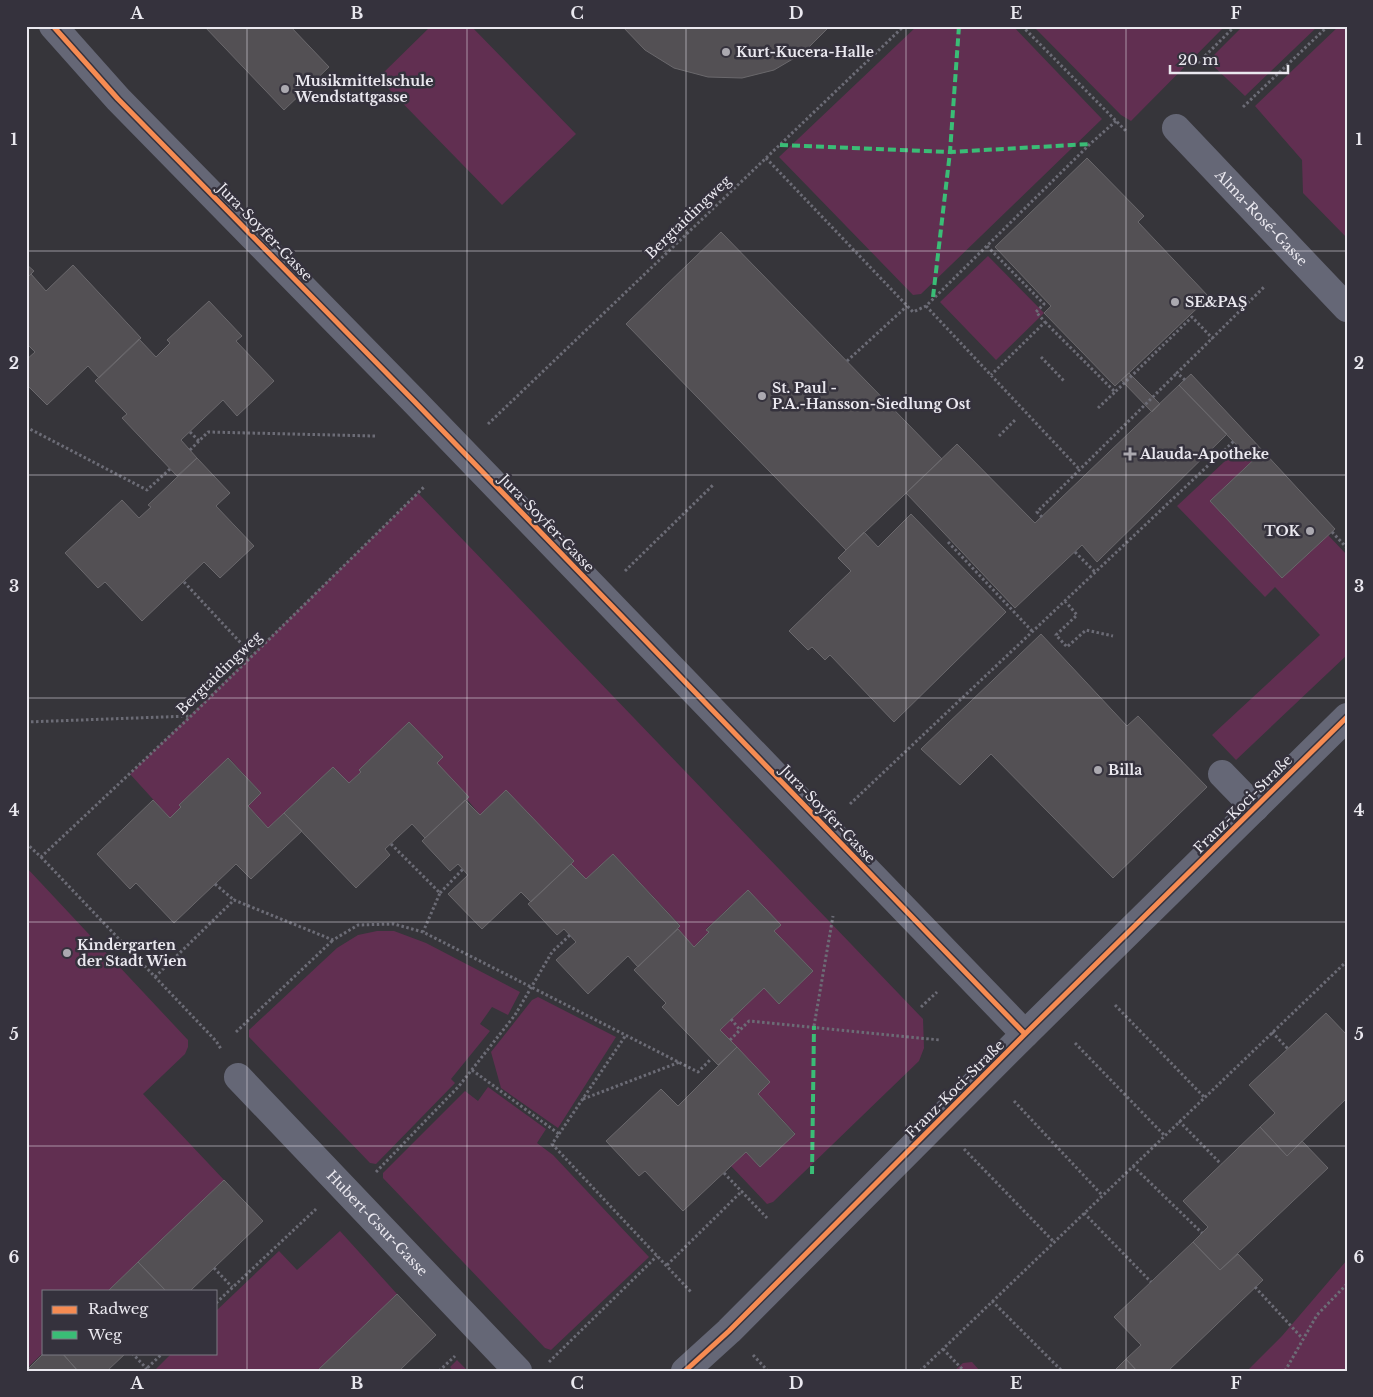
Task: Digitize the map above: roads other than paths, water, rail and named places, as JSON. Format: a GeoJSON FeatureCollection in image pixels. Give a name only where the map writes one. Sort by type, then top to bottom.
{"type":"FeatureCollection","features":[{"type":"Feature","properties":{"kind":"street","name":"Jura-Soyfer-Gasse"},"geometry":{"type":"LineString","coordinates":[[54,26],[118,99],[407,394],[1025,1034]]}},
{"type":"Feature","properties":{"kind":"street","name":"Alma-Rosé-Gasse"},"geometry":{"type":"LineString","coordinates":[[1176,128],[1347,308]]}},
{"type":"Feature","properties":{"kind":"street","name":"Franz-Koci-Straße"},"geometry":{"type":"LineString","coordinates":[[685,1371],[729,1332],[1025,1034],[1347,716]]}},
{"type":"Feature","properties":{"kind":"street"},"geometry":{"type":"LineString","coordinates":[[1222,774],[1255,808]]}},
{"type":"Feature","properties":{"kind":"street","name":"Hubert-Gsur-Gasse"},"geometry":{"type":"LineString","coordinates":[[238,1077],[518,1371]]}},
{"type":"Feature","properties":{"kind":"place","name":"Kurt-Kucera-Halle"},"geometry":{"type":"Point","coordinates":[726,52]}},
{"type":"Feature","properties":{"kind":"place","name":"Musikmittelschule Wendstattgasse"},"geometry":{"type":"Point","coordinates":[285,89]}},
{"type":"Feature","properties":{"kind":"place","name":"SE&PAŞ"},"geometry":{"type":"Point","coordinates":[1175,302]}},
{"type":"Feature","properties":{"kind":"place","name":"St. Paul - P.A.-Hansson-Siedlung Ost"},"geometry":{"type":"Point","coordinates":[762,396]}},
{"type":"Feature","properties":{"kind":"place","name":"Alauda-Apotheke"},"geometry":{"type":"Point","coordinates":[1130,454]}},
{"type":"Feature","properties":{"kind":"place","name":"TOK"},"geometry":{"type":"Point","coordinates":[1310,531]}},
{"type":"Feature","properties":{"kind":"place","name":"Billa"},"geometry":{"type":"Point","coordinates":[1098,770]}},
{"type":"Feature","properties":{"kind":"place","name":"Kindergarten der Stadt Wien"},"geometry":{"type":"Point","coordinates":[67,953]}}]}
